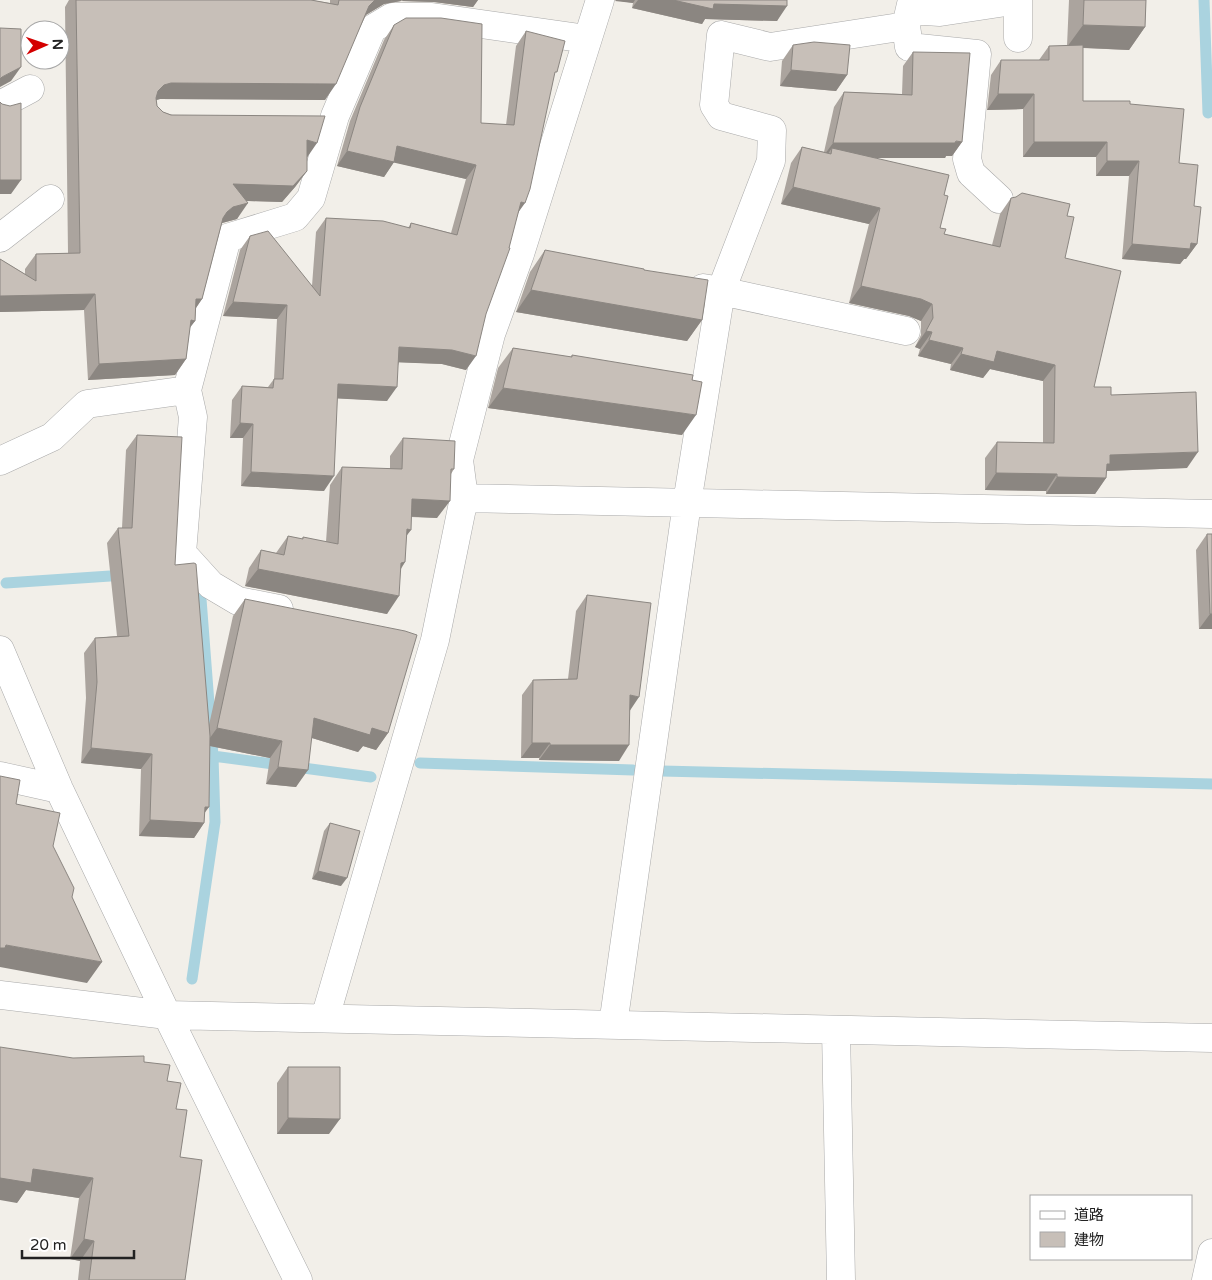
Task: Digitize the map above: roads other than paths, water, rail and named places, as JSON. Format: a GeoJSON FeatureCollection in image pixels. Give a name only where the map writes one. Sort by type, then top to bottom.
{"type":"FeatureCollection","features":[{"type":"Feature","properties":{"kind":"street"},"geometry":{"type":"LineString","coordinates":[[324,1018],[435,640],[464,498],[459,460],[491,334],[520,254],[600,0]]}},
{"type":"Feature","properties":{"kind":"street"},"geometry":{"type":"LineString","coordinates":[[613,1025],[687,503],[721,291],[771,161],[772,130],[721,116],[714,105],[721,35],[770,47],[910,12],[940,12],[986,2],[1018,0],[1018,38]]}},
{"type":"Feature","properties":{"kind":"street"},"geometry":{"type":"LineString","coordinates":[[910,12],[909,47],[977,54],[967,159],[972,173],[998,199]]}},
{"type":"Feature","properties":{"kind":"street"},"geometry":{"type":"LineString","coordinates":[[303,614],[238,601],[212,585],[182,553],[193,417],[187,390],[227,238],[295,216],[311,198],[335,116],[372,29],[392,17],[432,17],[587,39]]}},
{"type":"Feature","properties":{"kind":"street"},"geometry":{"type":"LineString","coordinates":[[0,105],[30,89]]}},
{"type":"Feature","properties":{"kind":"street"},"geometry":{"type":"LineString","coordinates":[[306,116],[335,116]]}},
{"type":"Feature","properties":{"kind":"street"},"geometry":{"type":"LineString","coordinates":[[0,238],[50,199]]}},
{"type":"Feature","properties":{"kind":"street"},"geometry":{"type":"LineString","coordinates":[[520,254],[548,260]]}},
{"type":"Feature","properties":{"kind":"street"},"geometry":{"type":"LineString","coordinates":[[683,284],[906,331]]}},
{"type":"Feature","properties":{"kind":"street"},"geometry":{"type":"LineString","coordinates":[[0,461],[52,437],[87,404],[187,390]]}},
{"type":"Feature","properties":{"kind":"street"},"geometry":{"type":"LineString","coordinates":[[464,498],[1212,514]]}},
{"type":"Feature","properties":{"kind":"street"},"geometry":{"type":"LineString","coordinates":[[407,634],[435,640]]}},
{"type":"Feature","properties":{"kind":"street"},"geometry":{"type":"LineString","coordinates":[[0,650],[59,789],[167,1015],[298,1280]]}},
{"type":"Feature","properties":{"kind":"street"},"geometry":{"type":"LineString","coordinates":[[0,776],[59,789]]}},
{"type":"Feature","properties":{"kind":"street"},"geometry":{"type":"LineString","coordinates":[[0,995],[167,1015],[1212,1038]]}},
{"type":"Feature","properties":{"kind":"street"},"geometry":{"type":"LineString","coordinates":[[836,1030],[841,1280]]}},
{"type":"Feature","properties":{"kind":"street"},"geometry":{"type":"LineString","coordinates":[[1206,1280],[1212,1253]]}},
{"type":"Feature","properties":{"kind":"waterway"},"geometry":{"type":"LineString","coordinates":[[1204,0],[1208,113]]}},
{"type":"Feature","properties":{"kind":"waterway"},"geometry":{"type":"LineString","coordinates":[[6,583],[125,575]]}},
{"type":"Feature","properties":{"kind":"waterway"},"geometry":{"type":"LineString","coordinates":[[192,979],[215,822],[213,756],[201,599],[194,580]]}},
{"type":"Feature","properties":{"kind":"waterway"},"geometry":{"type":"LineString","coordinates":[[213,756],[371,777]]}},
{"type":"Feature","properties":{"kind":"waterway"},"geometry":{"type":"LineString","coordinates":[[420,763],[633,770]]}},
{"type":"Feature","properties":{"kind":"waterway"},"geometry":{"type":"LineString","coordinates":[[662,771],[1212,784]]}}]}
